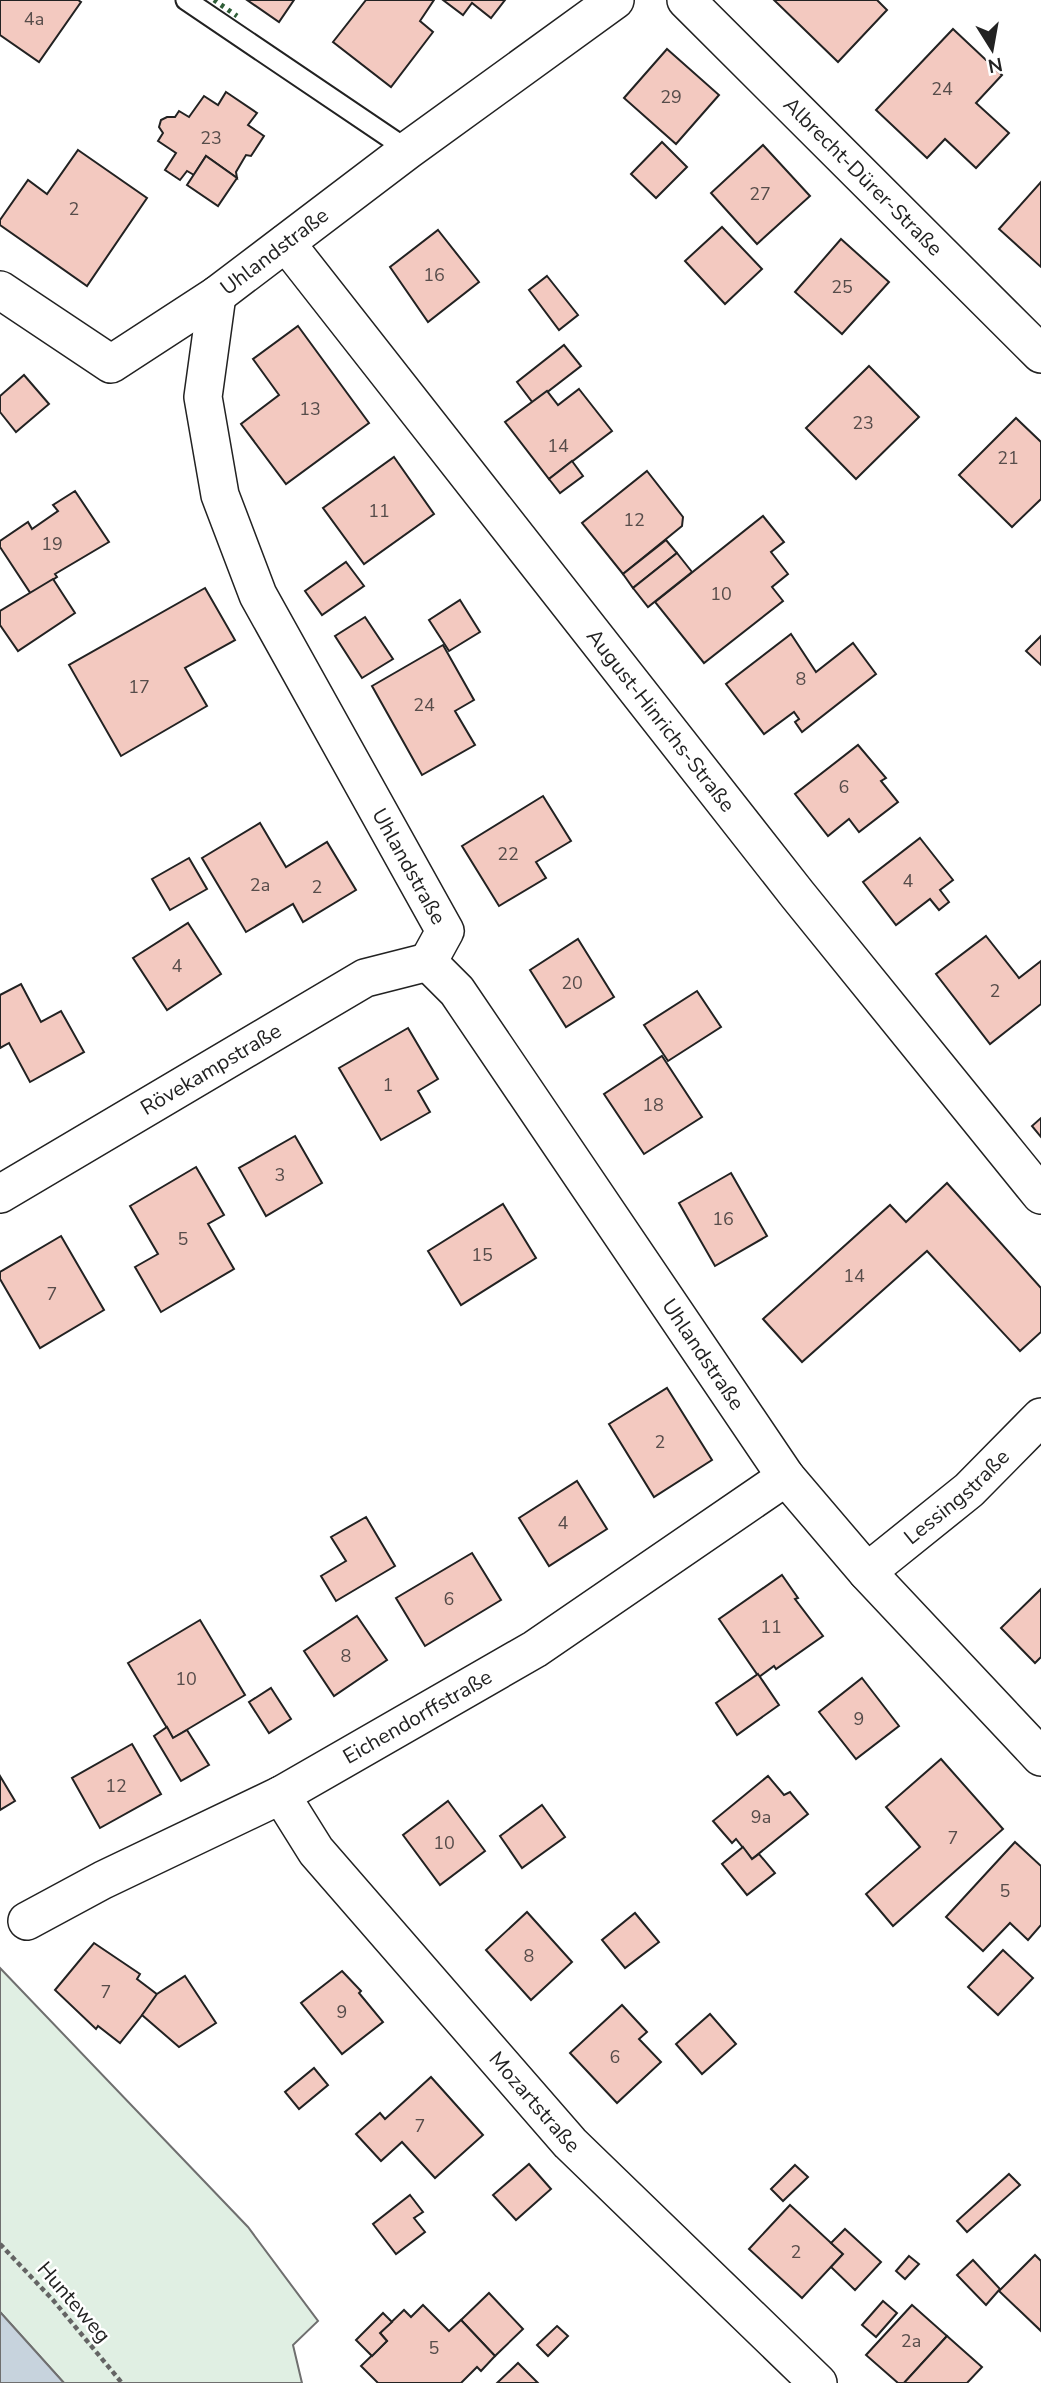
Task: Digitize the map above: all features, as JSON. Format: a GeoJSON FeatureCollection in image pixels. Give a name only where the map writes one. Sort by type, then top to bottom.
{"type":"FeatureCollection","features":[{"type":"Feature","properties":{"kind":"street","name":"Uhlandstraße"},"geometry":{"type":"LineString","coordinates":[[615,0],[408,150],[217,295],[203,397],[220,495],[258,595],[445,931],[428,962],[457,991],[786,1477],[867,1572],[1041,1757]]}},
{"type":"Feature","properties":{"kind":"street","name":"Albrecht-Dürer-Straße"},"geometry":{"type":"LineString","coordinates":[[687,0],[1041,354]]}},
{"type":"Feature","properties":{"kind":"street","name":"August-Hinrichs-Straße"},"geometry":{"type":"LineString","coordinates":[[286,243],[797,894],[1041,1195]]}},
{"type":"Feature","properties":{"kind":"street"},"geometry":{"type":"LineString","coordinates":[[0,290],[111,364],[217,295]]}},
{"type":"Feature","properties":{"kind":"street","name":"Rövekampstraße"},"geometry":{"type":"LineString","coordinates":[[0,1194],[365,978],[428,962]]}},
{"type":"Feature","properties":{"kind":"street","name":"Lessingstraße"},"geometry":{"type":"LineString","coordinates":[[867,1572],[969,1490],[1041,1417]]}},
{"type":"Feature","properties":{"kind":"street","name":"Eichendorffstraße"},"geometry":{"type":"LineString","coordinates":[[27,1921],[103,1880],[281,1795],[535,1649],[786,1477]]}},
{"type":"Feature","properties":{"kind":"street","name":"Mozartstraße"},"geometry":{"type":"LineString","coordinates":[[281,1795],[316,1851],[570,2143],[818,2383]]}},
{"type":"Feature","properties":{"kind":"lane"},"geometry":{"type":"LineString","coordinates":[[186,0],[408,150]]}},
{"type":"Feature","properties":{"kind":"path","name":"Hunteweg"},"geometry":{"type":"LineString","coordinates":[[0,2244],[53,2300],[122,2383]]}},
{"type":"Feature","properties":{"kind":"green space"},"geometry":{"type":"Polygon","coordinates":[[[0,1968],[248,2227],[318,2321],[293,2345],[302,2383],[64,2383],[0,2312],[0,1968]]]}},
{"type":"Feature","properties":{"kind":"shaded area"},"geometry":{"type":"Polygon","coordinates":[[[0,2312],[64,2383],[0,2383],[0,2312]]]}},
{"type":"Feature","properties":{"kind":"building"},"geometry":{"type":"Polygon","coordinates":[[[0,0],[81,2],[39,62],[0,35],[0,0]]]}},
{"type":"Feature","properties":{"kind":"building"},"geometry":{"type":"Polygon","coordinates":[[[247,0],[294,0],[279,22],[247,0]]]}},
{"type":"Feature","properties":{"kind":"building"},"geometry":{"type":"Polygon","coordinates":[[[366,0],[434,0],[420,21],[433,32],[391,87],[333,42],[366,0]]]}},
{"type":"Feature","properties":{"kind":"building"},"geometry":{"type":"Polygon","coordinates":[[[443,0],[505,0],[491,18],[472,3],[463,15],[443,0]]]}},
{"type":"Feature","properties":{"kind":"building"},"geometry":{"type":"Polygon","coordinates":[[[774,0],[877,0],[887,10],[838,62],[774,0]]]}},
{"type":"Feature","properties":{"kind":"building"},"geometry":{"type":"Polygon","coordinates":[[[953,29],[1002,75],[976,103],[1009,133],[976,168],[945,139],[927,158],[876,110],[953,29]]]}},
{"type":"Feature","properties":{"kind":"building"},"geometry":{"type":"Polygon","coordinates":[[[667,49],[719,95],[676,144],[624,98],[667,49]]]}},
{"type":"Feature","properties":{"kind":"building"},"geometry":{"type":"Polygon","coordinates":[[[226,92],[257,113],[248,125],[264,136],[251,156],[246,155],[236,172],[237,178],[206,156],[194,175],[187,171],[180,180],[165,170],[176,153],[158,141],[163,133],[159,127],[161,120],[175,117],[179,111],[189,117],[204,96],[218,105],[226,92]]]}},
{"type":"Feature","properties":{"kind":"building"},"geometry":{"type":"Polygon","coordinates":[[[662,142],[687,167],[656,198],[631,174],[662,142]]]}},
{"type":"Feature","properties":{"kind":"building"},"geometry":{"type":"Polygon","coordinates":[[[763,145],[810,196],[757,244],[711,193],[763,145]]]}},
{"type":"Feature","properties":{"kind":"building"},"geometry":{"type":"Polygon","coordinates":[[[78,150],[147,198],[87,286],[0,225],[0,220],[28,180],[47,194],[78,150]]]}},
{"type":"Feature","properties":{"kind":"building"},"geometry":{"type":"Polygon","coordinates":[[[206,156],[237,178],[218,206],[187,185],[206,156]]]}},
{"type":"Feature","properties":{"kind":"building"},"geometry":{"type":"Polygon","coordinates":[[[1041,182],[1041,267],[999,229],[1041,182]]]}},
{"type":"Feature","properties":{"kind":"building"},"geometry":{"type":"Polygon","coordinates":[[[722,227],[762,269],[725,304],[685,261],[722,227]]]}},
{"type":"Feature","properties":{"kind":"building"},"geometry":{"type":"Polygon","coordinates":[[[438,230],[479,282],[428,322],[390,267],[438,230]]]}},
{"type":"Feature","properties":{"kind":"building"},"geometry":{"type":"Polygon","coordinates":[[[841,239],[889,282],[842,334],[795,292],[841,239]]]}},
{"type":"Feature","properties":{"kind":"building"},"geometry":{"type":"Polygon","coordinates":[[[547,276],[578,315],[559,330],[529,290],[547,276]]]}},
{"type":"Feature","properties":{"kind":"building"},"geometry":{"type":"Polygon","coordinates":[[[298,326],[369,423],[286,484],[241,424],[279,395],[253,359],[298,326]]]}},
{"type":"Feature","properties":{"kind":"building"},"geometry":{"type":"Polygon","coordinates":[[[564,345],[581,366],[533,403],[517,382],[564,345]]]}},
{"type":"Feature","properties":{"kind":"building"},"geometry":{"type":"Polygon","coordinates":[[[869,366],[919,417],[856,479],[806,428],[869,366]]]}},
{"type":"Feature","properties":{"kind":"building"},"geometry":{"type":"Polygon","coordinates":[[[24,375],[49,404],[16,432],[0,412],[0,396],[24,375]]]}},
{"type":"Feature","properties":{"kind":"building"},"geometry":{"type":"Polygon","coordinates":[[[579,389],[612,431],[549,479],[505,422],[547,391],[558,405],[579,389]]]}},
{"type":"Feature","properties":{"kind":"building"},"geometry":{"type":"Polygon","coordinates":[[[1016,418],[1041,442],[1041,499],[1012,527],[959,475],[1016,418]]]}},
{"type":"Feature","properties":{"kind":"building"},"geometry":{"type":"Polygon","coordinates":[[[394,457],[434,514],[364,564],[323,508],[394,457]]]}},
{"type":"Feature","properties":{"kind":"building"},"geometry":{"type":"Polygon","coordinates":[[[572,461],[583,476],[560,493],[549,479],[572,461]]]}},
{"type":"Feature","properties":{"kind":"building"},"geometry":{"type":"Polygon","coordinates":[[[647,471],[683,517],[682,526],[623,574],[582,523],[647,471]]]}},
{"type":"Feature","properties":{"kind":"building"},"geometry":{"type":"Polygon","coordinates":[[[75,491],[109,542],[55,574],[57,577],[31,594],[0,547],[0,541],[28,522],[32,529],[58,511],[53,505],[75,491]]]}},
{"type":"Feature","properties":{"kind":"building"},"geometry":{"type":"Polygon","coordinates":[[[763,516],[784,542],[771,552],[788,574],[772,587],[783,601],[704,663],[655,602],[763,516]]]}},
{"type":"Feature","properties":{"kind":"building"},"geometry":{"type":"Polygon","coordinates":[[[666,540],[677,553],[633,588],[623,574],[666,540]]]}},
{"type":"Feature","properties":{"kind":"building"},"geometry":{"type":"Polygon","coordinates":[[[677,553],[692,572],[648,607],[633,588],[677,553]]]}},
{"type":"Feature","properties":{"kind":"building"},"geometry":{"type":"Polygon","coordinates":[[[346,562],[364,586],[322,615],[305,591],[346,562]]]}},
{"type":"Feature","properties":{"kind":"building"},"geometry":{"type":"Polygon","coordinates":[[[53,579],[75,613],[18,651],[0,625],[0,611],[53,579]]]}},
{"type":"Feature","properties":{"kind":"building"},"geometry":{"type":"Polygon","coordinates":[[[205,588],[235,640],[185,668],[207,706],[121,756],[69,665],[205,588]]]}},
{"type":"Feature","properties":{"kind":"building"},"geometry":{"type":"Polygon","coordinates":[[[460,600],[480,632],[449,651],[429,620],[460,600]]]}},
{"type":"Feature","properties":{"kind":"building"},"geometry":{"type":"Polygon","coordinates":[[[365,617],[393,659],[362,678],[335,636],[365,617]]]}},
{"type":"Feature","properties":{"kind":"building"},"geometry":{"type":"Polygon","coordinates":[[[791,634],[816,672],[853,643],[876,674],[802,732],[795,722],[799,719],[794,712],[764,734],[726,684],[791,634]]]}},
{"type":"Feature","properties":{"kind":"building"},"geometry":{"type":"Polygon","coordinates":[[[1041,636],[1041,665],[1026,651],[1041,636]]]}},
{"type":"Feature","properties":{"kind":"building"},"geometry":{"type":"Polygon","coordinates":[[[443,645],[474,700],[455,711],[475,745],[422,775],[372,686],[443,645]]]}},
{"type":"Feature","properties":{"kind":"building"},"geometry":{"type":"Polygon","coordinates":[[[858,745],[886,778],[881,781],[898,802],[859,832],[849,819],[828,836],[795,794],[858,745]]]}},
{"type":"Feature","properties":{"kind":"building"},"geometry":{"type":"Polygon","coordinates":[[[543,796],[571,841],[536,862],[546,878],[499,906],[462,846],[543,796]]]}},
{"type":"Feature","properties":{"kind":"building"},"geometry":{"type":"Polygon","coordinates":[[[260,823],[286,867],[327,842],[356,890],[303,922],[293,904],[246,932],[202,858],[260,823]]]}},
{"type":"Feature","properties":{"kind":"building"},"geometry":{"type":"Polygon","coordinates":[[[920,838],[953,880],[940,890],[949,902],[939,910],[930,899],[896,925],[863,882],[920,838]]]}},
{"type":"Feature","properties":{"kind":"building"},"geometry":{"type":"Polygon","coordinates":[[[189,858],[207,889],[170,910],[152,879],[189,858]]]}},
{"type":"Feature","properties":{"kind":"building"},"geometry":{"type":"Polygon","coordinates":[[[188,923],[221,974],[167,1010],[133,958],[188,923]]]}},
{"type":"Feature","properties":{"kind":"building"},"geometry":{"type":"Polygon","coordinates":[[[986,936],[1019,978],[1041,961],[1041,1004],[990,1044],[936,974],[986,936]]]}},
{"type":"Feature","properties":{"kind":"building"},"geometry":{"type":"Polygon","coordinates":[[[578,939],[614,997],[566,1027],[530,970],[578,939]]]}},
{"type":"Feature","properties":{"kind":"building"},"geometry":{"type":"Polygon","coordinates":[[[21,984],[41,1022],[61,1011],[84,1052],[30,1082],[9,1043],[0,1048],[0,995],[21,984]]]}},
{"type":"Feature","properties":{"kind":"building"},"geometry":{"type":"Polygon","coordinates":[[[697,991],[721,1027],[668,1061],[644,1025],[697,991]]]}},
{"type":"Feature","properties":{"kind":"building"},"geometry":{"type":"Polygon","coordinates":[[[408,1028],[438,1079],[418,1091],[430,1112],[381,1140],[339,1068],[408,1028]]]}},
{"type":"Feature","properties":{"kind":"building"},"geometry":{"type":"Polygon","coordinates":[[[662,1056],[702,1117],[644,1154],[604,1094],[662,1056]]]}},
{"type":"Feature","properties":{"kind":"building"},"geometry":{"type":"Polygon","coordinates":[[[1041,1118],[1041,1137],[1032,1126],[1041,1118]]]}},
{"type":"Feature","properties":{"kind":"building"},"geometry":{"type":"Polygon","coordinates":[[[295,1136],[322,1183],[266,1216],[239,1168],[295,1136]]]}},
{"type":"Feature","properties":{"kind":"building"},"geometry":{"type":"Polygon","coordinates":[[[196,1167],[224,1215],[208,1224],[234,1269],[161,1312],[135,1267],[158,1254],[130,1206],[196,1167]]]}},
{"type":"Feature","properties":{"kind":"building"},"geometry":{"type":"Polygon","coordinates":[[[731,1173],[767,1236],[715,1266],[679,1203],[731,1173]]]}},
{"type":"Feature","properties":{"kind":"building"},"geometry":{"type":"Polygon","coordinates":[[[947,1183],[1041,1288],[1041,1332],[1020,1351],[927,1251],[802,1362],[763,1319],[890,1205],[906,1222],[947,1183]]]}},
{"type":"Feature","properties":{"kind":"building"},"geometry":{"type":"Polygon","coordinates":[[[503,1204],[536,1258],[461,1305],[428,1251],[503,1204]]]}},
{"type":"Feature","properties":{"kind":"building"},"geometry":{"type":"Polygon","coordinates":[[[61,1236],[104,1310],[40,1348],[0,1279],[0,1272],[61,1236]]]}},
{"type":"Feature","properties":{"kind":"building"},"geometry":{"type":"Polygon","coordinates":[[[667,1388],[712,1460],[654,1497],[609,1424],[667,1388]]]}},
{"type":"Feature","properties":{"kind":"building"},"geometry":{"type":"Polygon","coordinates":[[[577,1481],[607,1529],[549,1566],[519,1518],[577,1481]]]}},
{"type":"Feature","properties":{"kind":"building"},"geometry":{"type":"Polygon","coordinates":[[[366,1517],[395,1566],[336,1601],[321,1576],[346,1561],[331,1537],[366,1517]]]}},
{"type":"Feature","properties":{"kind":"building"},"geometry":{"type":"Polygon","coordinates":[[[472,1553],[501,1600],[425,1646],[396,1598],[472,1553]]]}},
{"type":"Feature","properties":{"kind":"building"},"geometry":{"type":"Polygon","coordinates":[[[782,1575],[798,1598],[795,1599],[823,1636],[776,1669],[774,1666],[759,1677],[719,1619],[782,1575]]]}},
{"type":"Feature","properties":{"kind":"building"},"geometry":{"type":"Polygon","coordinates":[[[1041,1589],[1041,1657],[1035,1663],[1001,1628],[1041,1589]]]}},
{"type":"Feature","properties":{"kind":"building"},"geometry":{"type":"Polygon","coordinates":[[[357,1616],[387,1660],[334,1696],[304,1651],[357,1616]]]}},
{"type":"Feature","properties":{"kind":"building"},"geometry":{"type":"Polygon","coordinates":[[[200,1620],[245,1695],[173,1738],[128,1663],[200,1620]]]}},
{"type":"Feature","properties":{"kind":"building"},"geometry":{"type":"Polygon","coordinates":[[[758,1674],[779,1705],[737,1735],[716,1703],[758,1674]]]}},
{"type":"Feature","properties":{"kind":"building"},"geometry":{"type":"Polygon","coordinates":[[[862,1678],[899,1726],[856,1759],[819,1712],[862,1678]]]}},
{"type":"Feature","properties":{"kind":"building"},"geometry":{"type":"Polygon","coordinates":[[[271,1688],[291,1719],[269,1733],[249,1702],[271,1688]]]}},
{"type":"Feature","properties":{"kind":"building"},"geometry":{"type":"Polygon","coordinates":[[[167,1727],[173,1738],[187,1730],[209,1765],[181,1781],[154,1736],[167,1727]]]}},
{"type":"Feature","properties":{"kind":"building"},"geometry":{"type":"Polygon","coordinates":[[[132,1744],[161,1794],[100,1828],[72,1778],[132,1744]]]}},
{"type":"Feature","properties":{"kind":"building"},"geometry":{"type":"Polygon","coordinates":[[[941,1759],[1003,1829],[893,1926],[866,1894],[920,1847],[886,1807],[941,1759]]]}},
{"type":"Feature","properties":{"kind":"building"},"geometry":{"type":"Polygon","coordinates":[[[0,1776],[15,1801],[0,1810],[0,1776]]]}},
{"type":"Feature","properties":{"kind":"building"},"geometry":{"type":"Polygon","coordinates":[[[768,1776],[784,1795],[790,1792],[808,1814],[752,1859],[736,1839],[732,1843],[713,1821],[768,1776]]]}},
{"type":"Feature","properties":{"kind":"building"},"geometry":{"type":"Polygon","coordinates":[[[448,1801],[485,1851],[440,1885],[403,1835],[448,1801]]]}},
{"type":"Feature","properties":{"kind":"building"},"geometry":{"type":"Polygon","coordinates":[[[542,1805],[565,1837],[522,1868],[500,1836],[542,1805]]]}},
{"type":"Feature","properties":{"kind":"building"},"geometry":{"type":"Polygon","coordinates":[[[1015,1842],[1041,1866],[1041,1925],[1028,1940],[1010,1923],[983,1951],[946,1917],[1015,1842]]]}},
{"type":"Feature","properties":{"kind":"building"},"geometry":{"type":"Polygon","coordinates":[[[743,1847],[752,1859],[759,1854],[775,1873],[747,1895],[722,1864],[743,1847]]]}},
{"type":"Feature","properties":{"kind":"building"},"geometry":{"type":"Polygon","coordinates":[[[527,1912],[572,1962],[531,2000],[486,1950],[527,1912]]]}},
{"type":"Feature","properties":{"kind":"building"},"geometry":{"type":"Polygon","coordinates":[[[635,1913],[659,1942],[625,1968],[602,1940],[635,1913]]]}},
{"type":"Feature","properties":{"kind":"building"},"geometry":{"type":"Polygon","coordinates":[[[94,1943],[140,1974],[137,1979],[158,1995],[120,2043],[98,2026],[96,2029],[55,1990],[94,1943]]]}},
{"type":"Feature","properties":{"kind":"building"},"geometry":{"type":"Polygon","coordinates":[[[1003,1950],[1033,1978],[998,2015],[968,1987],[1003,1950]]]}},
{"type":"Feature","properties":{"kind":"building"},"geometry":{"type":"Polygon","coordinates":[[[342,1971],[361,1991],[359,1993],[383,2022],[342,2054],[301,2003],[342,1971]]]}},
{"type":"Feature","properties":{"kind":"building"},"geometry":{"type":"Polygon","coordinates":[[[185,1976],[216,2023],[179,2047],[142,2015],[157,1994],[185,1976]]]}},
{"type":"Feature","properties":{"kind":"building"},"geometry":{"type":"Polygon","coordinates":[[[622,2005],[647,2032],[639,2039],[661,2062],[617,2103],[570,2053],[622,2005]]]}},
{"type":"Feature","properties":{"kind":"building"},"geometry":{"type":"Polygon","coordinates":[[[710,2014],[736,2044],[702,2074],[676,2044],[710,2014]]]}},
{"type":"Feature","properties":{"kind":"building"},"geometry":{"type":"Polygon","coordinates":[[[314,2068],[328,2085],[299,2109],[285,2092],[314,2068]]]}},
{"type":"Feature","properties":{"kind":"building"},"geometry":{"type":"Polygon","coordinates":[[[431,2077],[483,2135],[435,2178],[402,2142],[381,2161],[356,2134],[380,2113],[385,2119],[431,2077]]]}},
{"type":"Feature","properties":{"kind":"building"},"geometry":{"type":"Polygon","coordinates":[[[529,2164],[551,2189],[516,2220],[493,2195],[529,2164]]]}},
{"type":"Feature","properties":{"kind":"building"},"geometry":{"type":"Polygon","coordinates":[[[795,2165],[808,2177],[783,2201],[771,2189],[795,2165]]]}},
{"type":"Feature","properties":{"kind":"building"},"geometry":{"type":"Polygon","coordinates":[[[1009,2174],[1020,2185],[967,2232],[957,2221],[1009,2174]]]}},
{"type":"Feature","properties":{"kind":"building"},"geometry":{"type":"Polygon","coordinates":[[[410,2195],[423,2212],[414,2218],[425,2232],[396,2254],[373,2224],[410,2195]]]}},
{"type":"Feature","properties":{"kind":"building"},"geometry":{"type":"Polygon","coordinates":[[[790,2205],[843,2254],[802,2298],[749,2249],[790,2205]]]}},
{"type":"Feature","properties":{"kind":"building"},"geometry":{"type":"Polygon","coordinates":[[[845,2229],[881,2262],[855,2290],[831,2267],[843,2254],[831,2243],[845,2229]]]}},
{"type":"Feature","properties":{"kind":"building"},"geometry":{"type":"Polygon","coordinates":[[[1035,2255],[1041,2261],[1041,2331],[999,2291],[1035,2255]]]}},
{"type":"Feature","properties":{"kind":"building"},"geometry":{"type":"Polygon","coordinates":[[[909,2256],[919,2264],[905,2279],[896,2271],[909,2256]]]}},
{"type":"Feature","properties":{"kind":"building"},"geometry":{"type":"Polygon","coordinates":[[[973,2260],[1000,2289],[986,2305],[957,2275],[973,2260]]]}},
{"type":"Feature","properties":{"kind":"building"},"geometry":{"type":"Polygon","coordinates":[[[489,2293],[523,2329],[495,2356],[461,2320],[489,2293]]]}},
{"type":"Feature","properties":{"kind":"building"},"geometry":{"type":"Polygon","coordinates":[[[883,2301],[897,2313],[876,2337],[862,2325],[883,2301]]]}},
{"type":"Feature","properties":{"kind":"building"},"geometry":{"type":"Polygon","coordinates":[[[423,2305],[449,2331],[461,2320],[495,2356],[481,2371],[477,2367],[461,2383],[378,2383],[361,2366],[387,2341],[380,2333],[404,2310],[411,2317],[423,2305]]]}},
{"type":"Feature","properties":{"kind":"building"},"geometry":{"type":"Polygon","coordinates":[[[912,2305],[947,2336],[904,2383],[898,2383],[866,2355],[912,2305]]]}},
{"type":"Feature","properties":{"kind":"building"},"geometry":{"type":"Polygon","coordinates":[[[383,2313],[392,2322],[380,2333],[387,2341],[372,2356],[356,2340],[383,2313]]]}},
{"type":"Feature","properties":{"kind":"building"},"geometry":{"type":"Polygon","coordinates":[[[557,2326],[568,2336],[548,2356],[537,2345],[557,2326]]]}},
{"type":"Feature","properties":{"kind":"building"},"geometry":{"type":"Polygon","coordinates":[[[947,2336],[982,2367],[967,2383],[904,2383],[947,2336]]]}},
{"type":"Feature","properties":{"kind":"building"},"geometry":{"type":"Polygon","coordinates":[[[518,2363],[538,2383],[497,2383],[518,2363]]]}},
{"type":"Feature","properties":{"kind":"hedge"},"geometry":{"type":"LineString","coordinates":[[214,0],[237,16]]}}]}
